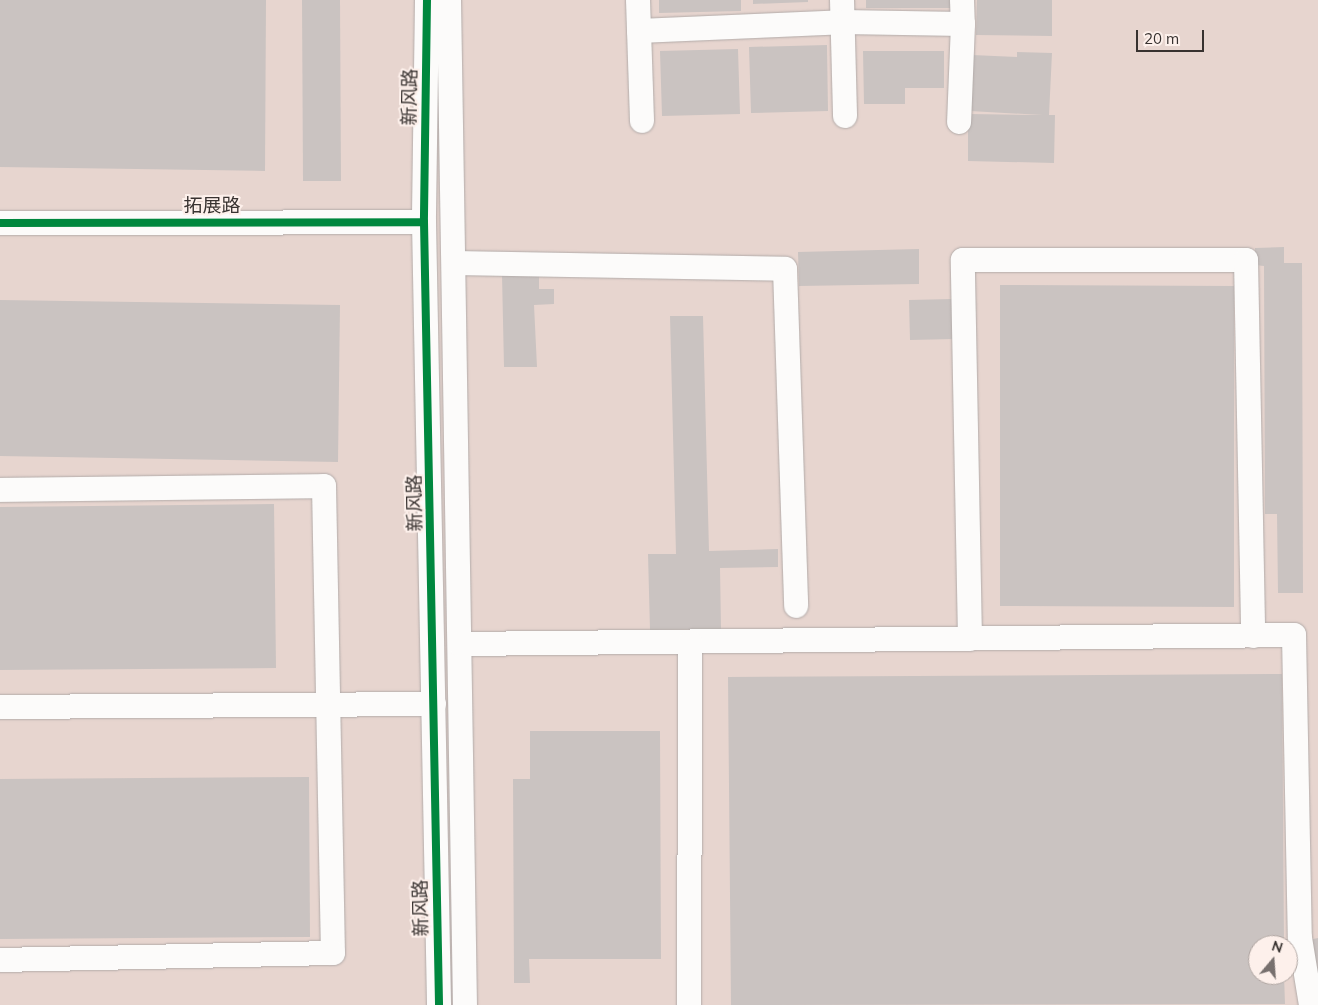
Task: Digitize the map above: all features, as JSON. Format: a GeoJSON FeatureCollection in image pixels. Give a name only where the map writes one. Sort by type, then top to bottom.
{"type":"FeatureCollection","features":[{"type":"Feature","properties":{"kind":"street","name":"新风路"},"geometry":{"type":"LineString","coordinates":[[427,0],[424,222],[439,1005]]}},
{"type":"Feature","properties":{"kind":"street"},"geometry":{"type":"LineString","coordinates":[[449,0],[465,1005]]}},
{"type":"Feature","properties":{"kind":"street"},"geometry":{"type":"LineString","coordinates":[[638,0],[642,121]]}},
{"type":"Feature","properties":{"kind":"street"},"geometry":{"type":"LineString","coordinates":[[960,122],[962,0]]}},
{"type":"Feature","properties":{"kind":"street"},"geometry":{"type":"LineString","coordinates":[[639,31],[842,11],[963,24]]}},
{"type":"Feature","properties":{"kind":"street"},"geometry":{"type":"LineString","coordinates":[[842,11],[845,116]]}},
{"type":"Feature","properties":{"kind":"street","name":"拓展路"},"geometry":{"type":"LineString","coordinates":[[0,223],[424,222]]}},
{"type":"Feature","properties":{"kind":"street"},"geometry":{"type":"LineString","coordinates":[[970,640],[964,260],[1246,260],[1252,636]]}},
{"type":"Feature","properties":{"kind":"street"},"geometry":{"type":"LineString","coordinates":[[454,263],[785,269],[796,606]]}},
{"type":"Feature","properties":{"kind":"street"},"geometry":{"type":"LineString","coordinates":[[0,490],[324,486],[333,953],[0,960]]}},
{"type":"Feature","properties":{"kind":"street"},"geometry":{"type":"LineString","coordinates":[[460,644],[970,640],[1294,635],[1300,938],[1311,1005]]}},
{"type":"Feature","properties":{"kind":"street"},"geometry":{"type":"LineString","coordinates":[[690,643],[690,1005]]}},
{"type":"Feature","properties":{"kind":"street"},"geometry":{"type":"LineString","coordinates":[[0,708],[434,704]]}},
{"type":"Feature","properties":{"kind":"shaded area"},"geometry":{"type":"Polygon","coordinates":[[[0,0],[1318,0],[1318,1005],[0,1005],[0,0]]]}},
{"type":"Feature","properties":{"kind":"building"},"geometry":{"type":"Polygon","coordinates":[[[0,0],[266,0],[265,171],[0,167],[0,0]]]}},
{"type":"Feature","properties":{"kind":"building"},"geometry":{"type":"Polygon","coordinates":[[[302,0],[340,0],[341,181],[303,181],[302,0]]]}},
{"type":"Feature","properties":{"kind":"building"},"geometry":{"type":"Polygon","coordinates":[[[659,0],[741,0],[741,11],[659,13],[659,0]]]}},
{"type":"Feature","properties":{"kind":"building"},"geometry":{"type":"Polygon","coordinates":[[[753,0],[808,0],[808,2],[753,4],[753,0]]]}},
{"type":"Feature","properties":{"kind":"building"},"geometry":{"type":"Polygon","coordinates":[[[866,0],[954,0],[954,8],[866,8],[866,0]]]}},
{"type":"Feature","properties":{"kind":"building"},"geometry":{"type":"Polygon","coordinates":[[[977,0],[1052,0],[1052,36],[976,35],[977,0]]]}},
{"type":"Feature","properties":{"kind":"building"},"geometry":{"type":"Polygon","coordinates":[[[827,45],[828,111],[751,113],[749,47],[827,45]]]}},
{"type":"Feature","properties":{"kind":"building"},"geometry":{"type":"Polygon","coordinates":[[[738,49],[740,114],[662,116],[660,51],[738,49]]]}},
{"type":"Feature","properties":{"kind":"building"},"geometry":{"type":"Polygon","coordinates":[[[863,51],[944,51],[944,88],[905,88],[905,104],[864,104],[863,51]]]}},
{"type":"Feature","properties":{"kind":"building"},"geometry":{"type":"Polygon","coordinates":[[[1017,52],[1052,53],[1049,115],[1055,115],[1054,163],[968,161],[968,114],[1043,115],[970,111],[972,55],[1017,57],[1017,52]]]}},
{"type":"Feature","properties":{"kind":"building"},"geometry":{"type":"Polygon","coordinates":[[[1284,247],[1284,263],[1302,263],[1303,593],[1278,593],[1277,514],[1265,514],[1264,266],[1255,265],[1255,248],[1284,247]]]}},
{"type":"Feature","properties":{"kind":"building"},"geometry":{"type":"Polygon","coordinates":[[[919,249],[919,284],[799,286],[798,252],[919,249]]]}},
{"type":"Feature","properties":{"kind":"building"},"geometry":{"type":"Polygon","coordinates":[[[539,274],[539,289],[554,289],[554,304],[534,305],[537,367],[504,367],[502,275],[539,274]]]}},
{"type":"Feature","properties":{"kind":"building"},"geometry":{"type":"Polygon","coordinates":[[[1000,285],[1234,286],[1234,607],[1000,606],[1000,285]]]}},
{"type":"Feature","properties":{"kind":"building"},"geometry":{"type":"Polygon","coordinates":[[[952,299],[954,339],[910,340],[909,300],[952,299]]]}},
{"type":"Feature","properties":{"kind":"building"},"geometry":{"type":"Polygon","coordinates":[[[0,300],[340,305],[338,462],[0,456],[0,300]]]}},
{"type":"Feature","properties":{"kind":"building"},"geometry":{"type":"Polygon","coordinates":[[[670,316],[703,316],[709,551],[778,549],[778,567],[720,568],[721,629],[650,630],[648,554],[676,554],[670,316]]]}},
{"type":"Feature","properties":{"kind":"building"},"geometry":{"type":"Polygon","coordinates":[[[274,504],[276,668],[0,670],[0,507],[274,504]]]}},
{"type":"Feature","properties":{"kind":"building"},"geometry":{"type":"Polygon","coordinates":[[[1282,674],[1284,935],[1248,935],[1248,985],[1284,985],[1285,1004],[731,1005],[728,677],[1282,674]]]}},
{"type":"Feature","properties":{"kind":"building"},"geometry":{"type":"Polygon","coordinates":[[[530,731],[660,731],[661,959],[529,959],[530,983],[514,983],[513,779],[530,779],[530,731]]]}},
{"type":"Feature","properties":{"kind":"building"},"geometry":{"type":"Polygon","coordinates":[[[309,777],[310,937],[0,939],[0,779],[309,777]]]}},
{"type":"Feature","properties":{"kind":"building"},"geometry":{"type":"Polygon","coordinates":[[[1318,938],[1318,985],[1309,940],[1318,938]]]}},
{"type":"Feature","properties":{"kind":"cycle path"},"geometry":{"type":"LineString","coordinates":[[427,0],[424,222],[439,1005]]}},
{"type":"Feature","properties":{"kind":"cycle path"},"geometry":{"type":"LineString","coordinates":[[0,223],[424,222]]}}]}
